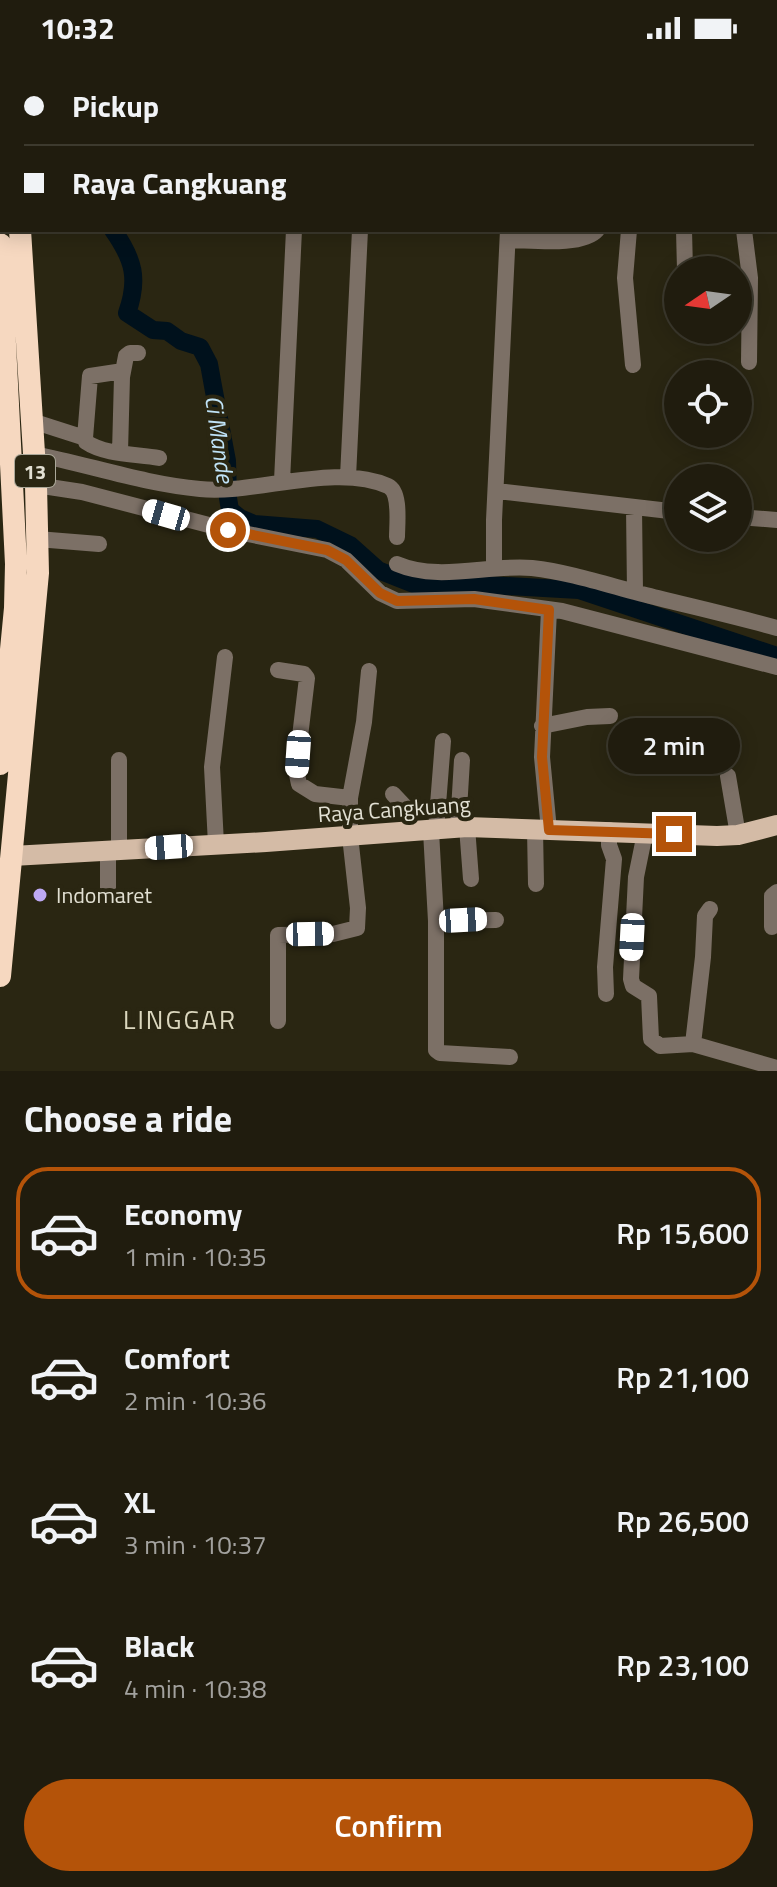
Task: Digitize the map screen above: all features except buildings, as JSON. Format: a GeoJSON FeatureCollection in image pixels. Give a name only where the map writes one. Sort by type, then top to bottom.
{"type":"FeatureCollection","features":[{"type":"Feature","properties":{"kind":"highway","name":"13"},"geometry":{"type":"LineString","coordinates":[[0,976],[35,613],[36,485],[20,232]]}},
{"type":"Feature","properties":{"kind":"highway","name":"13"},"geometry":{"type":"LineString","coordinates":[[0,244],[8,564],[0,755]]}},
{"type":"Feature","properties":{"kind":"main road","name":"Raya Cangkuang"},"geometry":{"type":"LineString","coordinates":[[12,856],[463,827],[738,835],[777,825]]}},
{"type":"Feature","properties":{"kind":"street"},"geometry":{"type":"LineString","coordinates":[[282,481],[294,232]]}},
{"type":"Feature","properties":{"kind":"street"},"geometry":{"type":"LineString","coordinates":[[348,477],[360,232]]}},
{"type":"Feature","properties":{"kind":"street"},"geometry":{"type":"LineString","coordinates":[[494,567],[508,235],[562,241],[591,237],[595,232]]}},
{"type":"Feature","properties":{"kind":"street"},"geometry":{"type":"LineString","coordinates":[[629,232],[625,278],[633,365]]}},
{"type":"Feature","properties":{"kind":"street"},"geometry":{"type":"LineString","coordinates":[[684,232],[685,256]]}},
{"type":"Feature","properties":{"kind":"street"},"geometry":{"type":"LineString","coordinates":[[744,232],[750,278],[749,360]]}},
{"type":"Feature","properties":{"kind":"street"},"geometry":{"type":"LineString","coordinates":[[120,452],[123,371],[126,356],[138,353]]}},
{"type":"Feature","properties":{"kind":"street"},"geometry":{"type":"LineString","coordinates":[[123,371],[90,376],[86,442],[91,446],[159,458]]}},
{"type":"Feature","properties":{"kind":"street"},"geometry":{"type":"LineString","coordinates":[[32,421],[85,438]]}},
{"type":"Feature","properties":{"kind":"street"},"geometry":{"type":"LineString","coordinates":[[34,454],[147,481],[204,490],[348,477],[392,488],[396,499],[397,537]]}},
{"type":"Feature","properties":{"kind":"street"},"geometry":{"type":"LineString","coordinates":[[36,485],[82,492],[228,530],[327,550],[346,560],[380,593],[397,601],[474,599],[590,617],[777,667]]}},
{"type":"Feature","properties":{"kind":"street"},"geometry":{"type":"LineString","coordinates":[[497,491],[664,510]]}},
{"type":"Feature","properties":{"kind":"street"},"geometry":{"type":"LineString","coordinates":[[634,507],[636,592]]}},
{"type":"Feature","properties":{"kind":"street"},"geometry":{"type":"LineString","coordinates":[[752,518],[777,520]]}},
{"type":"Feature","properties":{"kind":"street"},"geometry":{"type":"LineString","coordinates":[[37,539],[99,544]]}},
{"type":"Feature","properties":{"kind":"street"},"geometry":{"type":"LineString","coordinates":[[397,564],[412,569],[449,572],[494,567],[532,568],[777,628]]}},
{"type":"Feature","properties":{"kind":"street"},"geometry":{"type":"LineString","coordinates":[[536,884],[542,829],[542,726],[549,610]]}},
{"type":"Feature","properties":{"kind":"street"},"geometry":{"type":"LineString","coordinates":[[216,844],[212,767],[225,657]]}},
{"type":"Feature","properties":{"kind":"street"},"geometry":{"type":"LineString","coordinates":[[278,670],[304,674],[307,678],[296,770],[299,784],[315,794],[350,798]]}},
{"type":"Feature","properties":{"kind":"street"},"geometry":{"type":"LineString","coordinates":[[278,1021],[278,935],[333,934],[357,928],[350,798],[364,722],[369,671]]}},
{"type":"Feature","properties":{"kind":"street"},"geometry":{"type":"LineString","coordinates":[[542,726],[610,716]]}},
{"type":"Feature","properties":{"kind":"street"},"geometry":{"type":"LineString","coordinates":[[426,897],[426,831],[443,741]]}},
{"type":"Feature","properties":{"kind":"street"},"geometry":{"type":"LineString","coordinates":[[108,888],[119,760]]}},
{"type":"Feature","properties":{"kind":"street"},"geometry":{"type":"LineString","coordinates":[[462,760],[463,827],[471,879]]}},
{"type":"Feature","properties":{"kind":"street"},"geometry":{"type":"LineString","coordinates":[[728,776],[738,835]]}},
{"type":"Feature","properties":{"kind":"street"},"geometry":{"type":"LineString","coordinates":[[393,794],[426,831],[436,921],[437,1053],[510,1057]]}},
{"type":"Feature","properties":{"kind":"street"},"geometry":{"type":"LineString","coordinates":[[606,994],[605,967],[614,859],[609,845],[609,830]]}},
{"type":"Feature","properties":{"kind":"street"},"geometry":{"type":"LineString","coordinates":[[645,833],[636,877],[631,979],[633,986],[649,996],[652,1042],[664,1047],[693,1044],[738,1064],[777,1068]]}},
{"type":"Feature","properties":{"kind":"street"},"geometry":{"type":"LineString","coordinates":[[772,927],[772,896],[777,892]]}},
{"type":"Feature","properties":{"kind":"street"},"geometry":{"type":"LineString","coordinates":[[693,1044],[705,914],[710,909]]}},
{"type":"Feature","properties":{"kind":"street"},"geometry":{"type":"LineString","coordinates":[[436,921],[496,920]]}},
{"type":"Feature","properties":{"kind":"waterway","name":"Ci Mande"},"geometry":{"type":"LineString","coordinates":[[114,232],[126,251],[132,270],[133,290],[127,313],[153,330],[167,331],[181,341],[200,347],[209,364],[227,461],[230,510],[240,518],[254,524],[317,529],[350,545],[378,570],[421,587],[470,584],[579,590],[777,656]]}},
{"type":"Feature","properties":{"kind":"place","name":"Indomaret"},"geometry":{"type":"Point","coordinates":[40,895]}},
{"type":"Feature","properties":{"kind":"district","name":"LINGGAR"},"geometry":{"type":"Point","coordinates":[180,1019]}},
{"type":"Feature","properties":{"kind":"route"},"geometry":{"type":"LineString","coordinates":[[228,530],[327,550],[346,560],[380,593],[397,601],[474,599],[549,610],[542,757],[549,830],[674,834]]}}]}
